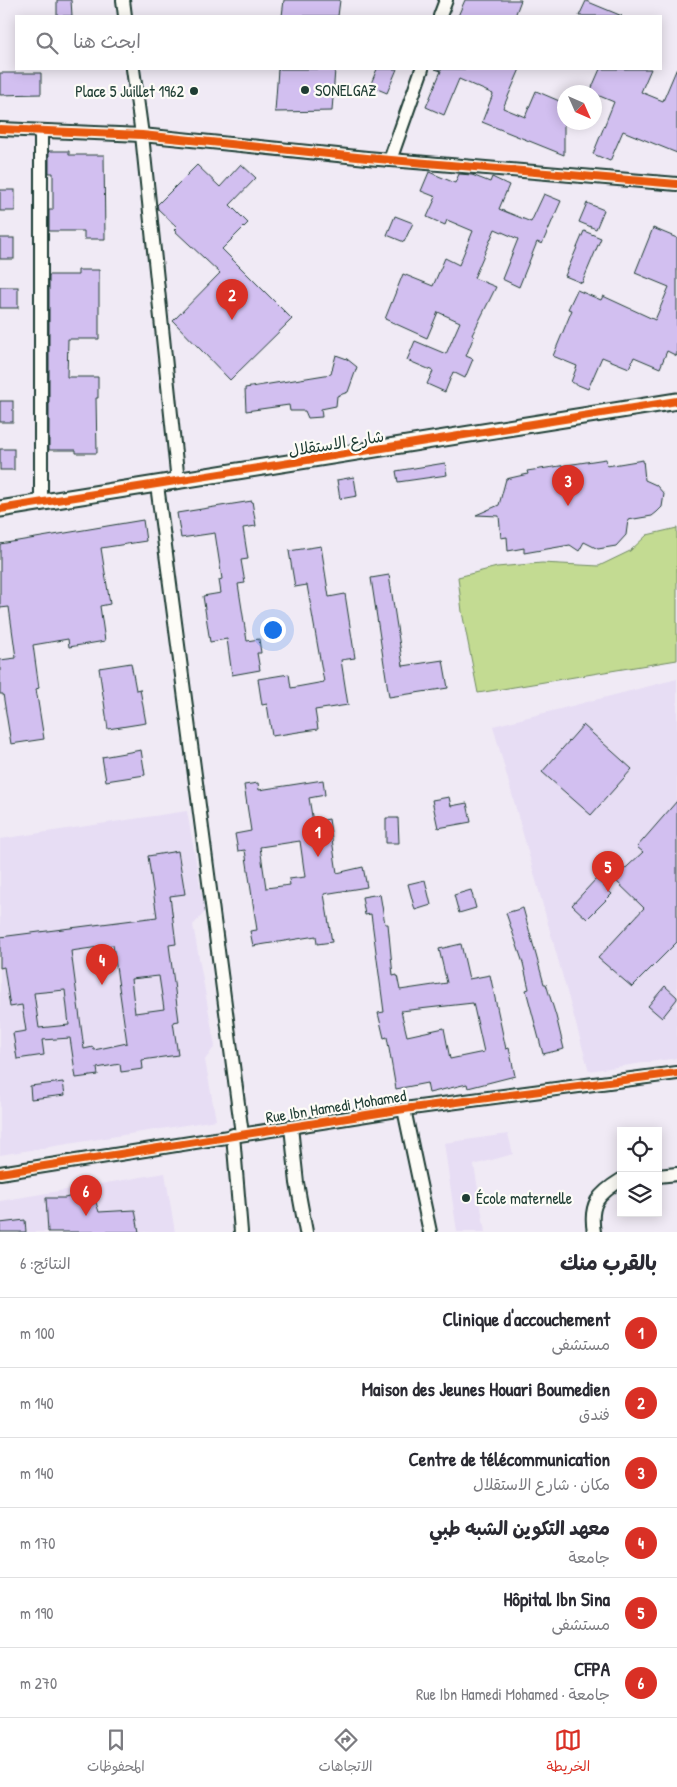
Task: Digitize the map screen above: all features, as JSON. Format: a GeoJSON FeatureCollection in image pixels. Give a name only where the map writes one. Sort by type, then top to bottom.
{"type":"FeatureCollection","features":[{"type":"Feature","properties":{"kind":"street"},"geometry":{"type":"LineString","coordinates":[[123,0],[125,15]]}},
{"type":"Feature","properties":{"kind":"street"},"geometry":{"type":"LineString","coordinates":[[440,15],[446,0]]}},
{"type":"Feature","properties":{"kind":"street"},"geometry":{"type":"LineString","coordinates":[[133,70],[142,135],[178,482]]}},
{"type":"Feature","properties":{"kind":"street"},"geometry":{"type":"LineString","coordinates":[[390,160],[422,70]]}},
{"type":"Feature","properties":{"kind":"street"},"geometry":{"type":"LineString","coordinates":[[0,129],[142,135],[390,160],[677,184]]}},
{"type":"Feature","properties":{"kind":"street"},"geometry":{"type":"LineString","coordinates":[[42,131],[42,503]]}},
{"type":"Feature","properties":{"kind":"street","name":"شارع الاستقلال"},"geometry":{"type":"LineString","coordinates":[[0,509],[677,401]]}},
{"type":"Feature","properties":{"kind":"street"},"geometry":{"type":"LineString","coordinates":[[157,485],[237,1135],[242,1232]]}},
{"type":"Feature","properties":{"kind":"street","name":"Rue Ibn Hamedi Mohamed"},"geometry":{"type":"LineString","coordinates":[[0,1173],[404,1109],[677,1073]]}},
{"type":"Feature","properties":{"kind":"street"},"geometry":{"type":"LineString","coordinates":[[404,1109],[430,1232]]}},
{"type":"Feature","properties":{"kind":"street"},"geometry":{"type":"LineString","coordinates":[[291,1127],[297,1183],[306,1232]]}},
{"type":"Feature","properties":{"kind":"street"},"geometry":{"type":"LineString","coordinates":[[662,1176],[677,1174]]}},
{"type":"Feature","properties":{"kind":"street"},"geometry":{"type":"LineString","coordinates":[[594,1232],[592,1222],[598,1197],[604,1190],[617,1182]]}},
{"type":"Feature","properties":{"kind":"shaded area"},"geometry":{"type":"Polygon","coordinates":[[[677,679],[677,1058],[589,1071],[493,726],[677,679]]]}},
{"type":"Feature","properties":{"kind":"shaded area"},"geometry":{"type":"Polygon","coordinates":[[[187,811],[205,912],[193,925],[215,1046],[205,1060],[216,1120],[0,1155],[0,839],[187,811]]]}},
{"type":"Feature","properties":{"kind":"shaded area","name":"École maternelle"},"geometry":{"type":"Polygon","coordinates":[[[508,1134],[513,1154],[474,1165],[485,1232],[457,1232],[444,1143],[508,1134]]]}},
{"type":"Feature","properties":{"kind":"shaded area"},"geometry":{"type":"Polygon","coordinates":[[[165,1173],[175,1232],[0,1232],[0,1201],[165,1173]]]}},
{"type":"Feature","properties":{"kind":"green space"},"geometry":{"type":"Polygon","coordinates":[[[677,528],[677,660],[478,693],[462,612],[458,577],[497,567],[542,563],[599,566],[630,551],[647,535],[677,528]]]}},
{"type":"Feature","properties":{"kind":"building"},"geometry":{"type":"Polygon","coordinates":[[[57,0],[71,0],[72,15],[57,15],[57,0]]]}},
{"type":"Feature","properties":{"kind":"building"},"geometry":{"type":"Polygon","coordinates":[[[284,0],[340,0],[338,15],[282,15],[284,0]]]}},
{"type":"Feature","properties":{"kind":"building"},"geometry":{"type":"Polygon","coordinates":[[[465,0],[521,0],[515,15],[458,15],[465,0]]]}},
{"type":"Feature","properties":{"kind":"building"},"geometry":{"type":"Polygon","coordinates":[[[586,1],[620,15],[579,15],[586,1]]]}},
{"type":"Feature","properties":{"kind":"building"},"geometry":{"type":"Polygon","coordinates":[[[677,68],[677,153],[623,131],[610,161],[593,154],[614,102],[602,97],[602,85],[593,85],[600,70],[651,70],[641,92],[663,101],[677,68]]]}},
{"type":"Feature","properties":{"kind":"building","name":"SONELGAZ"},"geometry":{"type":"Polygon","coordinates":[[[278,70],[335,70],[332,111],[275,112],[278,70]]]}},
{"type":"Feature","properties":{"kind":"building"},"geometry":{"type":"Polygon","coordinates":[[[377,70],[397,70],[387,93],[370,86],[377,70]]]}},
{"type":"Feature","properties":{"kind":"building"},"geometry":{"type":"Polygon","coordinates":[[[438,70],[520,70],[503,108],[525,117],[536,91],[557,100],[557,130],[564,130],[564,155],[482,122],[493,94],[459,79],[444,115],[426,107],[441,71],[438,70]]]}},
{"type":"Feature","properties":{"kind":"building"},"geometry":{"type":"Polygon","coordinates":[[[0,73],[41,73],[41,94],[0,95],[0,73]]]}},
{"type":"Feature","properties":{"kind":"building"},"geometry":{"type":"Polygon","coordinates":[[[49,151],[69,151],[69,155],[104,155],[105,239],[84,239],[84,231],[49,231],[49,210],[53,210],[53,173],[49,173],[49,151]]]}},
{"type":"Feature","properties":{"kind":"building"},"geometry":{"type":"Polygon","coordinates":[[[241,164],[256,178],[230,205],[248,223],[222,249],[292,319],[230,380],[173,321],[220,273],[174,230],[177,227],[158,209],[157,205],[197,165],[220,187],[241,164]]]}},
{"type":"Feature","properties":{"kind":"building"},"geometry":{"type":"Polygon","coordinates":[[[429,172],[455,183],[459,174],[472,175],[490,182],[492,177],[509,185],[499,209],[531,222],[544,194],[561,201],[542,244],[537,242],[519,287],[502,279],[518,239],[495,229],[474,278],[496,287],[472,335],[474,336],[466,356],[473,359],[465,378],[453,372],[445,392],[427,384],[433,371],[407,360],[415,341],[446,354],[460,322],[438,312],[427,338],[385,319],[403,274],[433,286],[445,258],[459,265],[473,231],[447,220],[445,225],[427,217],[436,197],[421,191],[429,172]]]}},
{"type":"Feature","properties":{"kind":"building"},"geometry":{"type":"Polygon","coordinates":[[[0,190],[15,190],[15,211],[0,211],[0,190]]]}},
{"type":"Feature","properties":{"kind":"building"},"geometry":{"type":"Polygon","coordinates":[[[587,203],[604,210],[596,229],[579,222],[587,203]]]}},
{"type":"Feature","properties":{"kind":"building"},"geometry":{"type":"Polygon","coordinates":[[[395,216],[413,223],[404,242],[387,235],[395,216]]]}},
{"type":"Feature","properties":{"kind":"building"},"geometry":{"type":"Polygon","coordinates":[[[653,228],[677,238],[677,356],[667,351],[660,368],[634,357],[629,368],[602,357],[588,389],[571,382],[577,366],[553,356],[572,310],[568,309],[577,290],[601,300],[603,296],[655,320],[669,287],[635,273],[653,228]]]}},
{"type":"Feature","properties":{"kind":"building"},"geometry":{"type":"Polygon","coordinates":[[[584,231],[601,238],[582,283],[565,276],[584,231]]]}},
{"type":"Feature","properties":{"kind":"building"},"geometry":{"type":"Polygon","coordinates":[[[0,238],[14,238],[14,259],[0,259],[0,238]]]}},
{"type":"Feature","properties":{"kind":"building"},"geometry":{"type":"Polygon","coordinates":[[[78,270],[99,270],[99,339],[68,339],[67,377],[98,377],[98,398],[96,398],[97,453],[76,453],[76,450],[49,450],[49,275],[78,275],[78,270]]]}},
{"type":"Feature","properties":{"kind":"building"},"geometry":{"type":"Polygon","coordinates":[[[0,287],[18,287],[18,308],[0,308],[0,287]]]}},
{"type":"Feature","properties":{"kind":"building"},"geometry":{"type":"Polygon","coordinates":[[[336,355],[347,359],[357,367],[348,392],[337,396],[336,406],[321,409],[322,417],[308,418],[305,411],[290,411],[289,405],[246,411],[245,388],[331,374],[336,355]]]}},
{"type":"Feature","properties":{"kind":"building"},"geometry":{"type":"Polygon","coordinates":[[[0,401],[13,401],[13,422],[0,422],[0,401]]]}},
{"type":"Feature","properties":{"kind":"building"},"geometry":{"type":"Polygon","coordinates":[[[0,449],[14,449],[14,470],[0,470],[0,449]]]}},
{"type":"Feature","properties":{"kind":"building"},"geometry":{"type":"Polygon","coordinates":[[[606,459],[607,466],[643,460],[645,480],[656,485],[664,494],[662,507],[652,516],[628,520],[626,535],[616,546],[598,549],[584,542],[579,551],[570,545],[524,553],[524,548],[508,551],[507,537],[501,538],[499,516],[476,515],[499,505],[506,479],[528,474],[527,471],[606,459]]]}},
{"type":"Feature","properties":{"kind":"building"},"geometry":{"type":"Polygon","coordinates":[[[445,463],[447,475],[398,482],[396,471],[445,463]]]}},
{"type":"Feature","properties":{"kind":"building"},"geometry":{"type":"Polygon","coordinates":[[[354,477],[357,496],[340,499],[337,480],[354,477]]]}},
{"type":"Feature","properties":{"kind":"building"},"geometry":{"type":"Polygon","coordinates":[[[252,501],[256,526],[243,528],[248,559],[241,560],[245,583],[238,584],[247,641],[259,639],[261,653],[257,653],[260,670],[232,675],[227,639],[210,642],[203,596],[221,593],[219,580],[222,579],[215,533],[181,538],[177,513],[252,501]]]}},
{"type":"Feature","properties":{"kind":"building"},"geometry":{"type":"Polygon","coordinates":[[[143,520],[146,541],[101,548],[110,604],[100,606],[105,641],[69,647],[68,639],[33,645],[39,688],[36,689],[44,739],[11,744],[3,694],[0,694],[0,660],[16,658],[9,607],[0,608],[0,544],[143,520]]]}},
{"type":"Feature","properties":{"kind":"building"},"geometry":{"type":"Polygon","coordinates":[[[321,546],[329,597],[345,594],[355,658],[341,660],[348,705],[315,710],[318,729],[272,736],[267,704],[262,705],[258,679],[289,674],[291,688],[324,682],[307,585],[295,587],[289,551],[321,546]]]}},
{"type":"Feature","properties":{"kind":"building"},"geometry":{"type":"Polygon","coordinates":[[[389,575],[403,666],[443,660],[448,688],[389,697],[371,578],[389,575]]]}},
{"type":"Feature","properties":{"kind":"building"},"geometry":{"type":"Polygon","coordinates":[[[131,663],[136,690],[140,689],[146,723],[108,729],[99,668],[131,663]]]}},
{"type":"Feature","properties":{"kind":"building"},"geometry":{"type":"Polygon","coordinates":[[[583,725],[632,769],[591,815],[542,772],[583,725]]]}},
{"type":"Feature","properties":{"kind":"building"},"geometry":{"type":"Polygon","coordinates":[[[141,750],[145,775],[106,781],[102,757],[141,750]]]}},
{"type":"Feature","properties":{"kind":"building"},"geometry":{"type":"Polygon","coordinates":[[[323,780],[325,795],[309,798],[313,822],[329,819],[337,873],[363,867],[367,887],[324,894],[332,942],[317,944],[316,936],[253,946],[250,931],[257,930],[245,850],[238,851],[235,834],[251,831],[244,785],[258,783],[259,790],[323,780]],[[300,841],[260,847],[266,888],[290,885],[289,879],[305,877],[300,841]]]}},
{"type":"Feature","properties":{"kind":"building"},"geometry":{"type":"Polygon","coordinates":[[[449,797],[451,806],[467,803],[471,822],[438,828],[432,800],[449,797]]]}},
{"type":"Feature","properties":{"kind":"building"},"geometry":{"type":"Polygon","coordinates":[[[677,801],[677,942],[632,987],[598,958],[644,908],[614,879],[643,852],[637,847],[677,801]]]}},
{"type":"Feature","properties":{"kind":"building"},"geometry":{"type":"Polygon","coordinates":[[[386,818],[398,818],[399,843],[386,843],[386,818]]]}},
{"type":"Feature","properties":{"kind":"building"},"geometry":{"type":"Polygon","coordinates":[[[178,851],[185,894],[170,896],[176,944],[169,945],[179,1021],[173,1022],[178,1055],[142,1060],[143,1069],[121,1072],[120,1064],[97,1068],[98,1075],[76,1078],[70,1038],[42,1040],[44,1055],[17,1059],[13,1033],[26,1031],[22,1005],[10,1007],[4,967],[0,968],[0,937],[157,917],[148,856],[178,851]],[[113,945],[71,951],[84,1049],[93,1047],[94,1050],[127,1043],[113,945]],[[159,976],[131,979],[135,1013],[164,1009],[159,976]],[[65,990],[34,993],[39,1028],[69,1025],[65,990]]]}},
{"type":"Feature","properties":{"kind":"building"},"geometry":{"type":"Polygon","coordinates":[[[596,879],[612,894],[587,919],[572,905],[596,879]]]}},
{"type":"Feature","properties":{"kind":"building"},"geometry":{"type":"Polygon","coordinates":[[[425,880],[431,905],[415,910],[408,884],[425,880]]]}},
{"type":"Feature","properties":{"kind":"building"},"geometry":{"type":"Polygon","coordinates":[[[471,890],[476,908],[459,913],[454,895],[471,890]]]}},
{"type":"Feature","properties":{"kind":"building"},"geometry":{"type":"Polygon","coordinates":[[[380,894],[385,924],[388,924],[393,976],[397,975],[400,990],[447,983],[439,949],[461,944],[469,979],[490,975],[506,1049],[509,1048],[515,1076],[468,1088],[467,1084],[429,1093],[427,1083],[396,1089],[387,1037],[384,1038],[378,1013],[384,1012],[371,914],[365,915],[362,897],[380,894]],[[473,1003],[401,1011],[407,1036],[444,1028],[450,1059],[484,1052],[473,1003]]]}},
{"type":"Feature","properties":{"kind":"building"},"geometry":{"type":"Polygon","coordinates":[[[523,908],[544,984],[546,984],[556,1016],[564,1049],[543,1054],[526,990],[529,989],[523,963],[506,913],[523,908]]]}},
{"type":"Feature","properties":{"kind":"building"},"geometry":{"type":"Polygon","coordinates":[[[665,986],[677,999],[662,1018],[648,1006],[665,986]]]}},
{"type":"Feature","properties":{"kind":"building"},"geometry":{"type":"Polygon","coordinates":[[[63,1082],[65,1095],[31,1099],[30,1086],[63,1082]]]}},
{"type":"Feature","properties":{"kind":"building"},"geometry":{"type":"Polygon","coordinates":[[[92,1190],[99,1212],[135,1210],[139,1232],[48,1232],[46,1198],[65,1198],[92,1190]]]}},
{"type":"Feature","properties":{"kind":"building"},"geometry":{"type":"Polygon","coordinates":[[[25,1220],[26,1232],[0,1232],[0,1223],[25,1220]]]}},
{"type":"Feature","properties":{"kind":"cycle path"},"geometry":{"type":"LineString","coordinates":[[0,129],[142,135],[367,158],[677,184]]}},
{"type":"Feature","properties":{"kind":"cycle path"},"geometry":{"type":"LineString","coordinates":[[0,509],[677,401]]}},
{"type":"Feature","properties":{"kind":"cycle path"},"geometry":{"type":"LineString","coordinates":[[0,1173],[404,1109],[677,1073]]}},
{"type":"Feature","properties":{"kind":"place","name":"SONELGAZ"},"geometry":{"type":"Point","coordinates":[305,90]}},
{"type":"Feature","properties":{"kind":"place","name":"Place 5 Juillet 1962"},"geometry":{"type":"Point","coordinates":[194,91]}},
{"type":"Feature","properties":{"kind":"place","name":"Maison des Jeunes Houari Boumedien"},"geometry":{"type":"Point","coordinates":[232,320]}},
{"type":"Feature","properties":{"kind":"place","name":"Centre de télécommunication"},"geometry":{"type":"Point","coordinates":[568,506]}},
{"type":"Feature","properties":{"kind":"place","name":"Clinique d'accouchement"},"geometry":{"type":"Point","coordinates":[318,857]}},
{"type":"Feature","properties":{"kind":"place","name":"Hôpital Ibn Sina"},"geometry":{"type":"Point","coordinates":[608,892]}},
{"type":"Feature","properties":{"kind":"place","name":"معهد التكوين الشبه طبي"},"geometry":{"type":"Point","coordinates":[102,985]}},
{"type":"Feature","properties":{"kind":"place","name":"École maternelle"},"geometry":{"type":"Point","coordinates":[466,1198]}},
{"type":"Feature","properties":{"kind":"place","name":"CFPA"},"geometry":{"type":"Point","coordinates":[86,1216]}}]}
